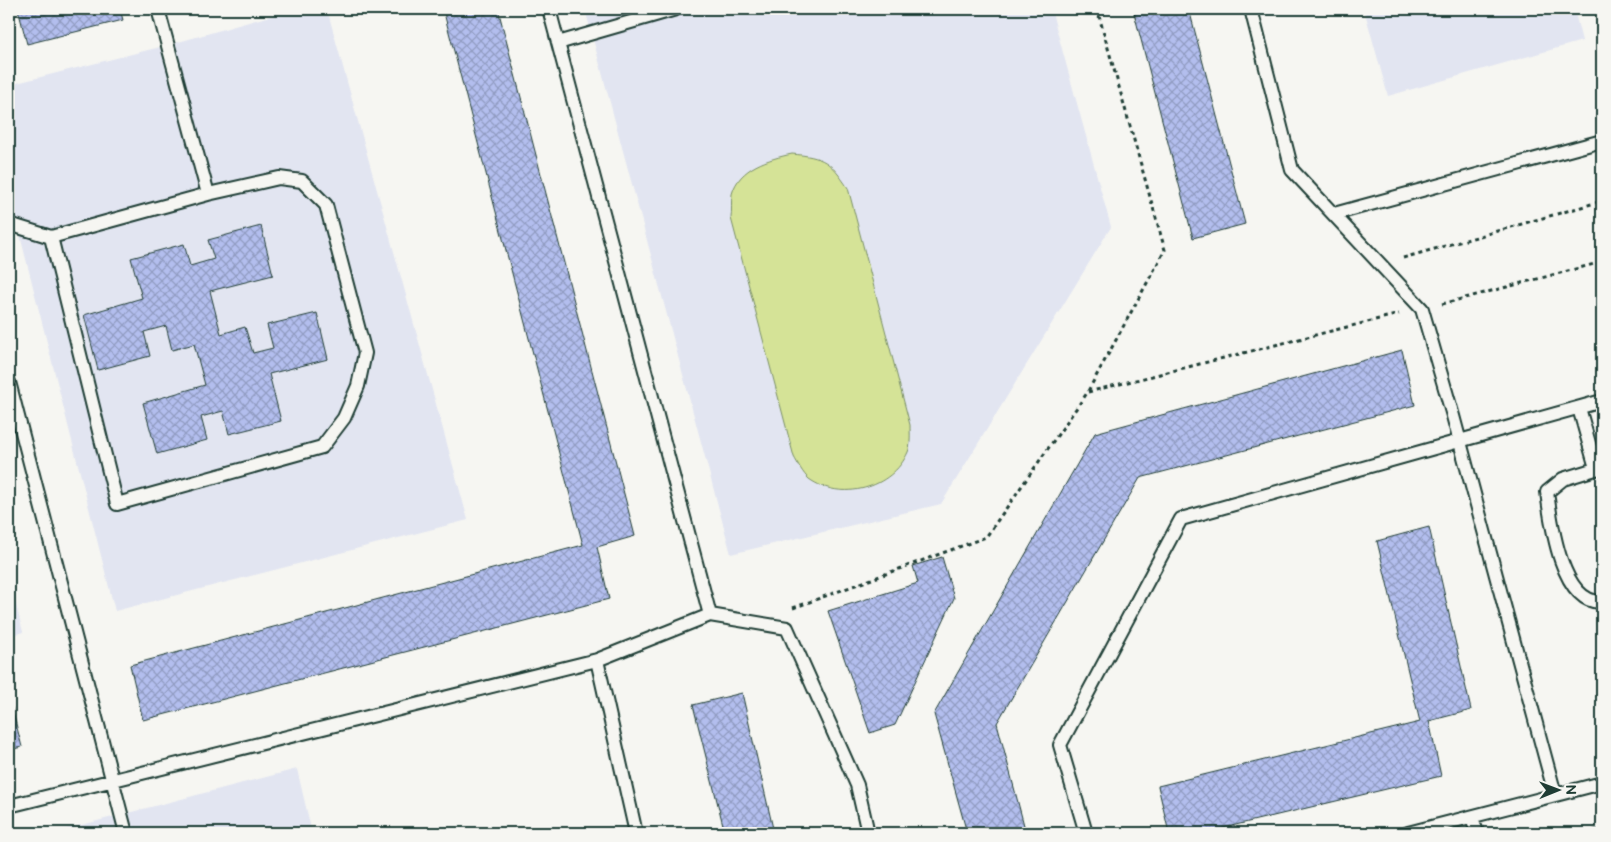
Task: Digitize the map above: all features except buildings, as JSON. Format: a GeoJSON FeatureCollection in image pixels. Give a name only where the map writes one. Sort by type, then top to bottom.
{"type":"FeatureCollection","features":[{"type":"Feature","properties":{"kind":"lane"},"geometry":{"type":"LineString","coordinates":[[158,9],[208,194]]}},
{"type":"Feature","properties":{"kind":"lane"},"geometry":{"type":"LineString","coordinates":[[548,9],[710,614]]}},
{"type":"Feature","properties":{"kind":"lane"},"geometry":{"type":"LineString","coordinates":[[558,43],[676,9]]}},
{"type":"Feature","properties":{"kind":"lane"},"geometry":{"type":"LineString","coordinates":[[1251,9],[1292,170],[1422,309],[1453,416],[1458,441],[1555,794]]}},
{"type":"Feature","properties":{"kind":"lane"},"geometry":{"type":"LineString","coordinates":[[1334,214],[1602,141]]}},
{"type":"Feature","properties":{"kind":"lane"},"geometry":{"type":"LineString","coordinates":[[9,224],[51,238],[208,194],[279,178],[302,182],[326,205],[365,353],[358,386],[344,418],[322,447],[117,504],[51,238]]}},
{"type":"Feature","properties":{"kind":"lane"},"geometry":{"type":"LineString","coordinates":[[9,382],[126,833]]}},
{"type":"Feature","properties":{"kind":"lane"},"geometry":{"type":"LineString","coordinates":[[1086,833],[1060,745],[1181,519],[1602,401]]}},
{"type":"Feature","properties":{"kind":"lane"},"geometry":{"type":"LineString","coordinates":[[1578,408],[1599,467],[1563,479],[1547,492],[1550,516],[1566,577],[1580,596],[1594,603],[1602,602]]}},
{"type":"Feature","properties":{"kind":"lane"},"geometry":{"type":"LineString","coordinates":[[9,806],[597,660],[710,614],[787,628],[857,786],[868,833]]}},
{"type":"Feature","properties":{"kind":"lane"},"geometry":{"type":"LineString","coordinates":[[597,660],[636,833]]}},
{"type":"Feature","properties":{"kind":"lane"},"geometry":{"type":"LineString","coordinates":[[1408,833],[1602,783]]}},
{"type":"Feature","properties":{"kind":"lane"},"geometry":{"type":"LineString","coordinates":[[1472,817],[1477,833]]}},
{"type":"Feature","properties":{"kind":"path"},"geometry":{"type":"LineString","coordinates":[[756,622],[986,537],[1087,393],[1165,250],[1097,9]]}},
{"type":"Feature","properties":{"kind":"path"},"geometry":{"type":"LineString","coordinates":[[1380,264],[1602,201]]}},
{"type":"Feature","properties":{"kind":"path"},"geometry":{"type":"LineString","coordinates":[[1087,393],[1602,262]]}},
{"type":"Feature","properties":{"kind":"path"},"geometry":{"type":"LineString","coordinates":[[1586,833],[1602,829]]}},
{"type":"Feature","properties":{"kind":"shaded area"},"geometry":{"type":"Polygon","coordinates":[[[295,9],[327,9],[468,520],[115,611],[9,192],[9,85],[168,45],[295,9]]]}},
{"type":"Feature","properties":{"kind":"shaded area"},"geometry":{"type":"Polygon","coordinates":[[[585,9],[1051,9],[1111,227],[941,504],[731,554],[585,9]]]}},
{"type":"Feature","properties":{"kind":"shaded area"},"geometry":{"type":"Polygon","coordinates":[[[1364,9],[1574,9],[1582,41],[1388,96],[1364,9]]]}},
{"type":"Feature","properties":{"kind":"shaded area"},"geometry":{"type":"Polygon","coordinates":[[[9,578],[23,632],[9,636],[9,578]]]}},
{"type":"Feature","properties":{"kind":"shaded area"},"geometry":{"type":"Polygon","coordinates":[[[297,769],[312,833],[51,833],[297,769]]]}},
{"type":"Feature","properties":{"kind":"green space"},"geometry":{"type":"Polygon","coordinates":[[[792,154],[812,157],[825,162],[831,166],[848,188],[910,425],[909,449],[900,465],[878,483],[864,488],[836,490],[822,486],[807,477],[794,457],[731,218],[732,194],[741,177],[756,166],[792,154]]]}}]}
